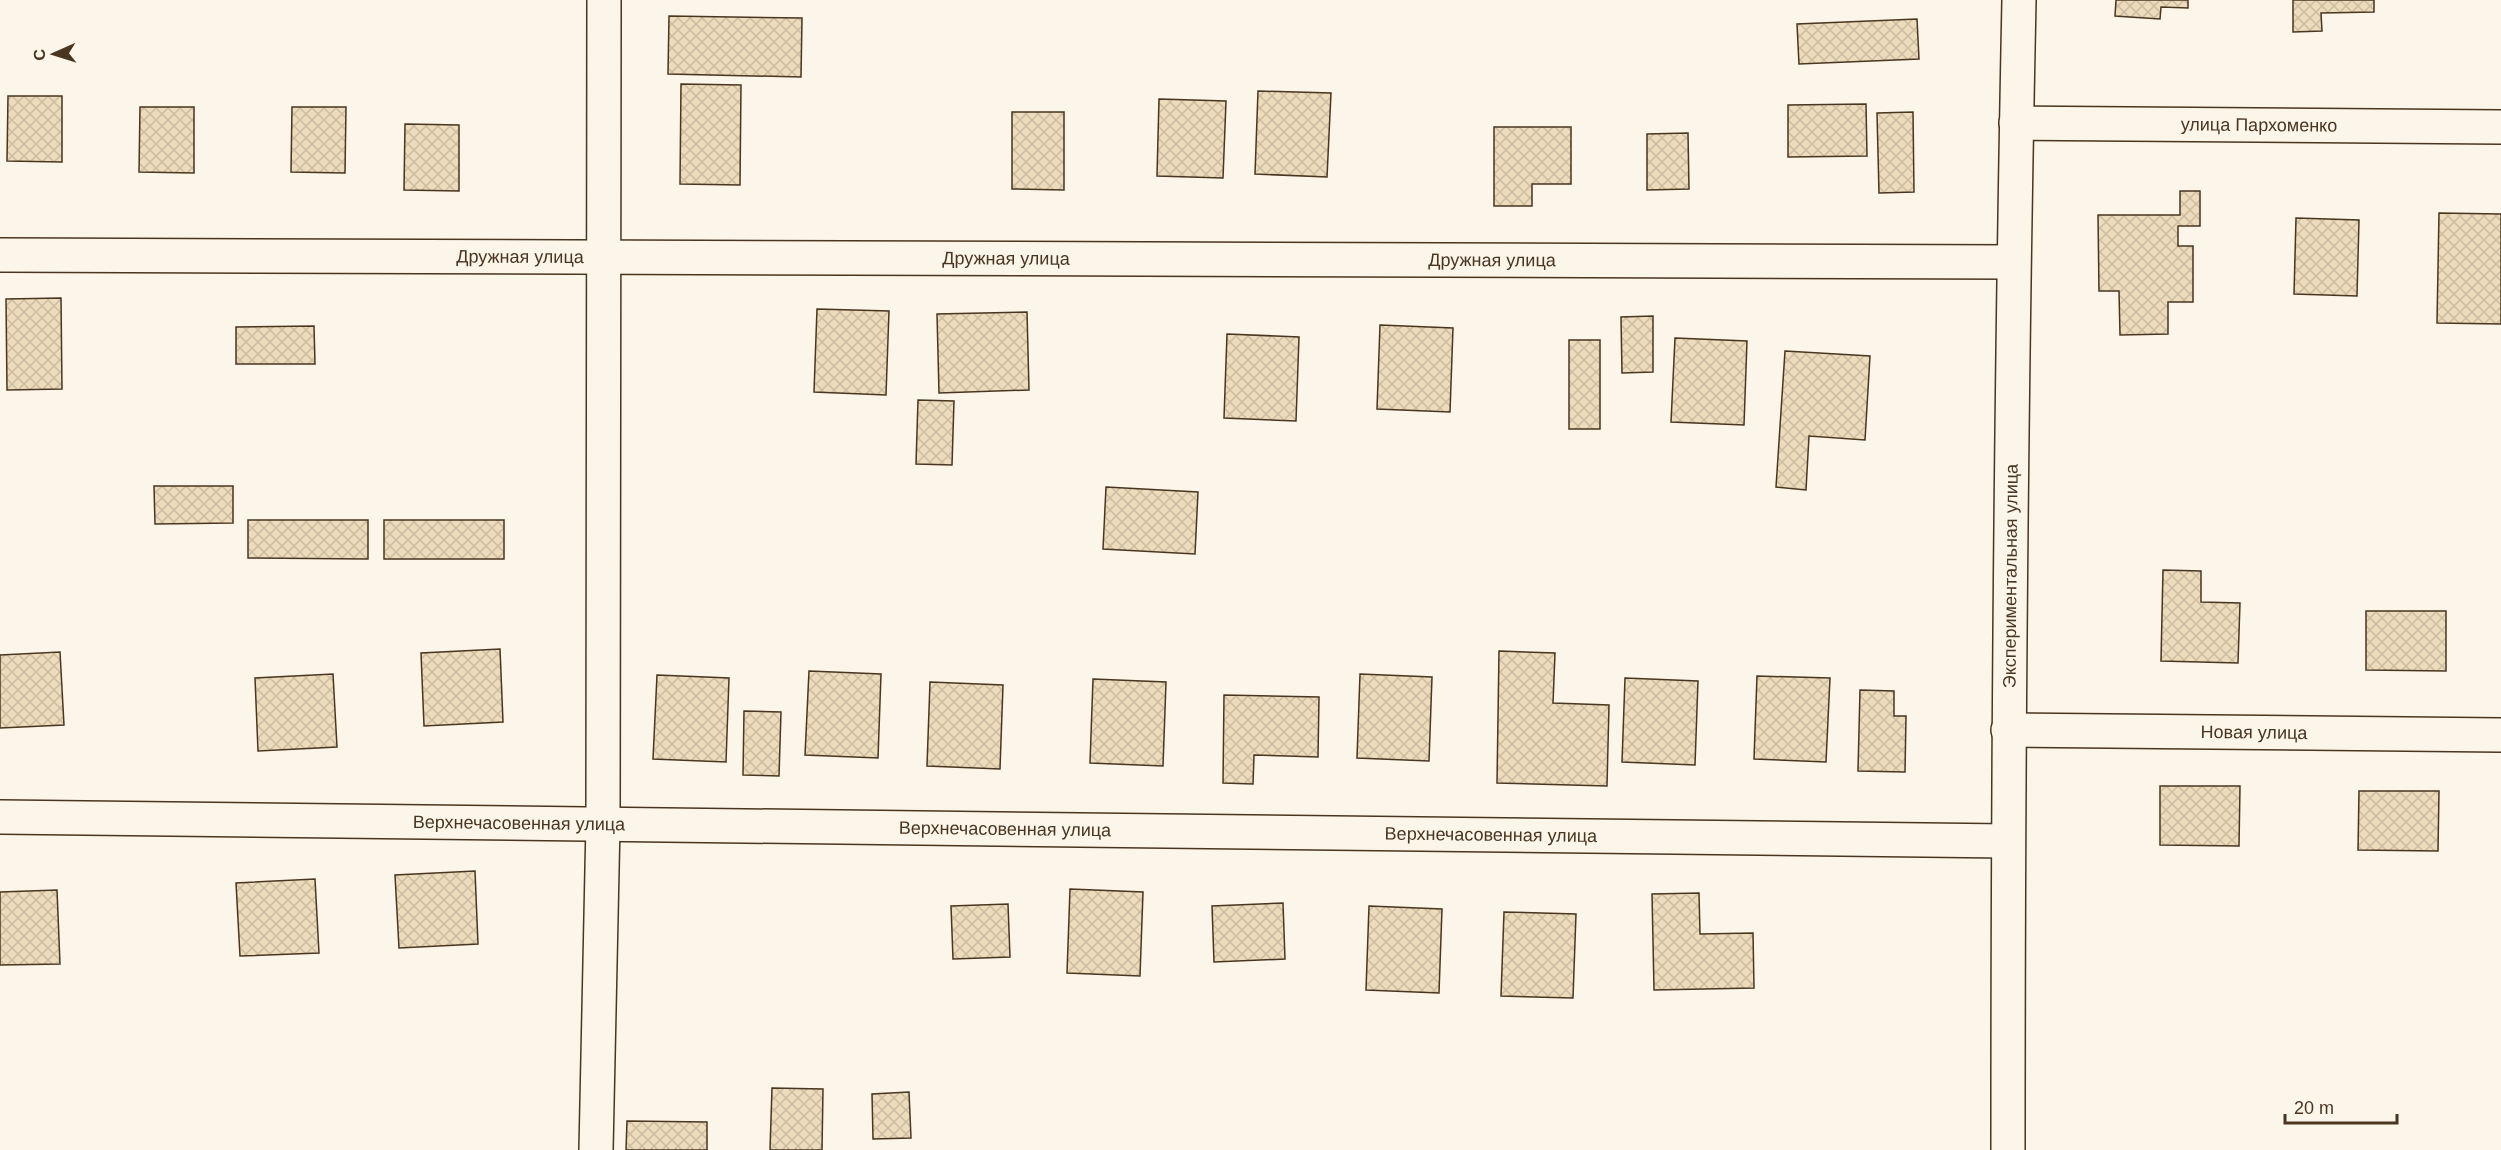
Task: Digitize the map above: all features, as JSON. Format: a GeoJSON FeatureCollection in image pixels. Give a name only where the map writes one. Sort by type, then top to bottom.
{"type":"FeatureCollection","features":[{"type":"Feature","properties":{"kind":"street"},"geometry":{"type":"LineString","coordinates":[[596,1150],[603,824],[604,0]]}},
{"type":"Feature","properties":{"kind":"street","name":"Экспериментальная улица"},"geometry":{"type":"LineString","coordinates":[[2008,1150],[2008,730],[2013,262],[2019,0]]}},
{"type":"Feature","properties":{"kind":"street","name":"улица Пархоменко"},"geometry":{"type":"LineString","coordinates":[[2016,123],[2501,127]]}},
{"type":"Feature","properties":{"kind":"street","name":"Дружная улица"},"geometry":{"type":"LineString","coordinates":[[0,255],[2013,262]]}},
{"type":"Feature","properties":{"kind":"street","name":"Новая улица"},"geometry":{"type":"LineString","coordinates":[[2008,730],[2501,735]]}},
{"type":"Feature","properties":{"kind":"street","name":"Верхнечасовенная улица"},"geometry":{"type":"LineString","coordinates":[[0,817],[2008,841]]}},
{"type":"Feature","properties":{"kind":"building"},"geometry":{"type":"Polygon","coordinates":[[[2116,0],[2188,0],[2188,8],[2161,7],[2160,19],[2115,16],[2116,0]]]}},
{"type":"Feature","properties":{"kind":"building"},"geometry":{"type":"Polygon","coordinates":[[[2293,0],[2374,0],[2374,12],[2321,13],[2322,31],[2293,32],[2293,0]]]}},
{"type":"Feature","properties":{"kind":"building"},"geometry":{"type":"Polygon","coordinates":[[[669,16],[802,18],[801,77],[668,74],[669,16]]]}},
{"type":"Feature","properties":{"kind":"building"},"geometry":{"type":"Polygon","coordinates":[[[1917,19],[1919,59],[1799,64],[1797,24],[1917,19]]]}},
{"type":"Feature","properties":{"kind":"building"},"geometry":{"type":"Polygon","coordinates":[[[681,84],[741,85],[740,185],[680,184],[681,84]]]}},
{"type":"Feature","properties":{"kind":"building"},"geometry":{"type":"Polygon","coordinates":[[[1258,91],[1331,93],[1327,177],[1255,174],[1258,91]]]}},
{"type":"Feature","properties":{"kind":"building"},"geometry":{"type":"Polygon","coordinates":[[[8,96],[62,96],[62,162],[7,161],[8,96]]]}},
{"type":"Feature","properties":{"kind":"building"},"geometry":{"type":"Polygon","coordinates":[[[1159,99],[1226,101],[1223,178],[1157,176],[1159,99]]]}},
{"type":"Feature","properties":{"kind":"building"},"geometry":{"type":"Polygon","coordinates":[[[1866,104],[1867,156],[1788,157],[1788,105],[1866,104]]]}},
{"type":"Feature","properties":{"kind":"building"},"geometry":{"type":"Polygon","coordinates":[[[140,107],[194,107],[194,173],[139,172],[140,107]]]}},
{"type":"Feature","properties":{"kind":"building"},"geometry":{"type":"Polygon","coordinates":[[[292,107],[346,107],[345,173],[291,172],[292,107]]]}},
{"type":"Feature","properties":{"kind":"building"},"geometry":{"type":"Polygon","coordinates":[[[1012,112],[1064,112],[1064,190],[1012,189],[1012,112]]]}},
{"type":"Feature","properties":{"kind":"building"},"geometry":{"type":"Polygon","coordinates":[[[1913,112],[1914,192],[1879,193],[1877,113],[1913,112]]]}},
{"type":"Feature","properties":{"kind":"building"},"geometry":{"type":"Polygon","coordinates":[[[405,124],[459,125],[459,191],[404,190],[405,124]]]}},
{"type":"Feature","properties":{"kind":"building"},"geometry":{"type":"Polygon","coordinates":[[[1494,127],[1571,127],[1571,184],[1532,184],[1532,206],[1494,206],[1494,127]]]}},
{"type":"Feature","properties":{"kind":"building"},"geometry":{"type":"Polygon","coordinates":[[[1688,133],[1689,189],[1647,190],[1647,134],[1688,133]]]}},
{"type":"Feature","properties":{"kind":"building"},"geometry":{"type":"Polygon","coordinates":[[[2180,191],[2200,191],[2200,226],[2178,226],[2178,246],[2193,246],[2193,302],[2168,302],[2168,334],[2120,335],[2119,291],[2099,291],[2098,215],[2180,215],[2180,191]]]}},
{"type":"Feature","properties":{"kind":"building"},"geometry":{"type":"Polygon","coordinates":[[[2439,213],[2501,214],[2501,324],[2437,323],[2439,213]]]}},
{"type":"Feature","properties":{"kind":"building"},"geometry":{"type":"Polygon","coordinates":[[[2296,218],[2359,220],[2357,296],[2294,294],[2296,218]]]}},
{"type":"Feature","properties":{"kind":"building"},"geometry":{"type":"Polygon","coordinates":[[[61,298],[62,389],[7,390],[6,299],[61,298]]]}},
{"type":"Feature","properties":{"kind":"building"},"geometry":{"type":"Polygon","coordinates":[[[817,309],[889,311],[886,395],[814,392],[817,309]]]}},
{"type":"Feature","properties":{"kind":"building"},"geometry":{"type":"Polygon","coordinates":[[[1027,312],[1029,390],[939,393],[937,314],[1027,312]]]}},
{"type":"Feature","properties":{"kind":"building"},"geometry":{"type":"Polygon","coordinates":[[[1653,316],[1653,372],[1622,373],[1621,317],[1653,316]]]}},
{"type":"Feature","properties":{"kind":"building"},"geometry":{"type":"Polygon","coordinates":[[[1380,325],[1453,328],[1450,412],[1377,409],[1380,325]]]}},
{"type":"Feature","properties":{"kind":"building"},"geometry":{"type":"Polygon","coordinates":[[[314,326],[315,364],[236,364],[236,327],[314,326]]]}},
{"type":"Feature","properties":{"kind":"building"},"geometry":{"type":"Polygon","coordinates":[[[1227,334],[1299,337],[1296,421],[1224,418],[1227,334]]]}},
{"type":"Feature","properties":{"kind":"building"},"geometry":{"type":"Polygon","coordinates":[[[1675,338],[1747,341],[1744,425],[1671,422],[1675,338]]]}},
{"type":"Feature","properties":{"kind":"building"},"geometry":{"type":"Polygon","coordinates":[[[1569,340],[1600,340],[1600,429],[1569,429],[1569,340]]]}},
{"type":"Feature","properties":{"kind":"building"},"geometry":{"type":"Polygon","coordinates":[[[1785,351],[1870,356],[1865,440],[1809,436],[1806,490],[1776,487],[1785,351]]]}},
{"type":"Feature","properties":{"kind":"building"},"geometry":{"type":"Polygon","coordinates":[[[918,400],[954,401],[952,465],[916,464],[918,400]]]}},
{"type":"Feature","properties":{"kind":"building"},"geometry":{"type":"Polygon","coordinates":[[[154,486],[233,486],[233,523],[155,524],[154,486]]]}},
{"type":"Feature","properties":{"kind":"building"},"geometry":{"type":"Polygon","coordinates":[[[1106,487],[1198,492],[1195,554],[1103,549],[1106,487]]]}},
{"type":"Feature","properties":{"kind":"building"},"geometry":{"type":"Polygon","coordinates":[[[248,520],[368,520],[368,559],[248,558],[248,520]]]}},
{"type":"Feature","properties":{"kind":"building"},"geometry":{"type":"Polygon","coordinates":[[[384,520],[504,520],[504,559],[384,559],[384,520]]]}},
{"type":"Feature","properties":{"kind":"building"},"geometry":{"type":"Polygon","coordinates":[[[2163,570],[2201,571],[2201,602],[2240,603],[2238,663],[2161,661],[2163,570]]]}},
{"type":"Feature","properties":{"kind":"building"},"geometry":{"type":"Polygon","coordinates":[[[2366,611],[2446,611],[2446,671],[2366,670],[2366,611]]]}},
{"type":"Feature","properties":{"kind":"building"},"geometry":{"type":"Polygon","coordinates":[[[500,649],[503,722],[424,726],[421,653],[500,649]]]}},
{"type":"Feature","properties":{"kind":"building"},"geometry":{"type":"Polygon","coordinates":[[[1499,651],[1555,653],[1553,703],[1609,705],[1607,786],[1497,783],[1499,651]]]}},
{"type":"Feature","properties":{"kind":"building"},"geometry":{"type":"Polygon","coordinates":[[[60,652],[64,725],[0,728],[0,655],[60,652]]]}},
{"type":"Feature","properties":{"kind":"building"},"geometry":{"type":"Polygon","coordinates":[[[809,671],[881,674],[878,758],[805,755],[809,671]]]}},
{"type":"Feature","properties":{"kind":"building"},"geometry":{"type":"Polygon","coordinates":[[[333,674],[337,747],[258,751],[255,678],[333,674]]]}},
{"type":"Feature","properties":{"kind":"building"},"geometry":{"type":"Polygon","coordinates":[[[1360,674],[1432,677],[1429,761],[1357,758],[1360,674]]]}},
{"type":"Feature","properties":{"kind":"building"},"geometry":{"type":"Polygon","coordinates":[[[657,675],[729,678],[726,762],[653,759],[657,675]]]}},
{"type":"Feature","properties":{"kind":"building"},"geometry":{"type":"Polygon","coordinates":[[[1757,676],[1830,678],[1826,762],[1754,759],[1757,676]]]}},
{"type":"Feature","properties":{"kind":"building"},"geometry":{"type":"Polygon","coordinates":[[[1625,678],[1698,681],[1695,765],[1622,762],[1625,678]]]}},
{"type":"Feature","properties":{"kind":"building"},"geometry":{"type":"Polygon","coordinates":[[[1093,679],[1166,682],[1163,766],[1090,763],[1093,679]]]}},
{"type":"Feature","properties":{"kind":"building"},"geometry":{"type":"Polygon","coordinates":[[[930,682],[1003,685],[1000,769],[927,766],[930,682]]]}},
{"type":"Feature","properties":{"kind":"building"},"geometry":{"type":"Polygon","coordinates":[[[1860,690],[1894,691],[1894,716],[1906,716],[1905,772],[1858,771],[1860,690]]]}},
{"type":"Feature","properties":{"kind":"building"},"geometry":{"type":"Polygon","coordinates":[[[1224,695],[1319,697],[1318,757],[1254,755],[1253,784],[1223,783],[1224,695]]]}},
{"type":"Feature","properties":{"kind":"building"},"geometry":{"type":"Polygon","coordinates":[[[744,711],[781,712],[779,776],[743,775],[744,711]]]}},
{"type":"Feature","properties":{"kind":"building"},"geometry":{"type":"Polygon","coordinates":[[[2160,786],[2240,786],[2239,846],[2160,845],[2160,786]]]}},
{"type":"Feature","properties":{"kind":"building"},"geometry":{"type":"Polygon","coordinates":[[[2359,791],[2439,791],[2438,851],[2358,850],[2359,791]]]}},
{"type":"Feature","properties":{"kind":"building"},"geometry":{"type":"Polygon","coordinates":[[[475,871],[478,944],[399,948],[395,875],[475,871]]]}},
{"type":"Feature","properties":{"kind":"building"},"geometry":{"type":"Polygon","coordinates":[[[315,879],[319,953],[240,956],[236,883],[315,879]]]}},
{"type":"Feature","properties":{"kind":"building"},"geometry":{"type":"Polygon","coordinates":[[[1070,889],[1143,892],[1140,976],[1067,973],[1070,889]]]}},
{"type":"Feature","properties":{"kind":"building"},"geometry":{"type":"Polygon","coordinates":[[[57,890],[60,964],[0,965],[0,892],[57,890]]]}},
{"type":"Feature","properties":{"kind":"building"},"geometry":{"type":"Polygon","coordinates":[[[1699,893],[1700,934],[1753,933],[1754,988],[1654,990],[1652,894],[1699,893]]]}},
{"type":"Feature","properties":{"kind":"building"},"geometry":{"type":"Polygon","coordinates":[[[1283,903],[1285,959],[1214,962],[1212,906],[1283,903]]]}},
{"type":"Feature","properties":{"kind":"building"},"geometry":{"type":"Polygon","coordinates":[[[1008,904],[1010,957],[953,959],[951,906],[1008,904]]]}},
{"type":"Feature","properties":{"kind":"building"},"geometry":{"type":"Polygon","coordinates":[[[1369,906],[1442,909],[1439,993],[1366,990],[1369,906]]]}},
{"type":"Feature","properties":{"kind":"building"},"geometry":{"type":"Polygon","coordinates":[[[1504,912],[1576,914],[1573,998],[1501,996],[1504,912]]]}},
{"type":"Feature","properties":{"kind":"building"},"geometry":{"type":"Polygon","coordinates":[[[772,1088],[823,1089],[822,1150],[770,1150],[772,1088]]]}},
{"type":"Feature","properties":{"kind":"building"},"geometry":{"type":"Polygon","coordinates":[[[909,1092],[911,1138],[873,1139],[872,1094],[909,1092]]]}},
{"type":"Feature","properties":{"kind":"building"},"geometry":{"type":"Polygon","coordinates":[[[627,1121],[707,1122],[707,1150],[626,1150],[627,1121]]]}}]}
